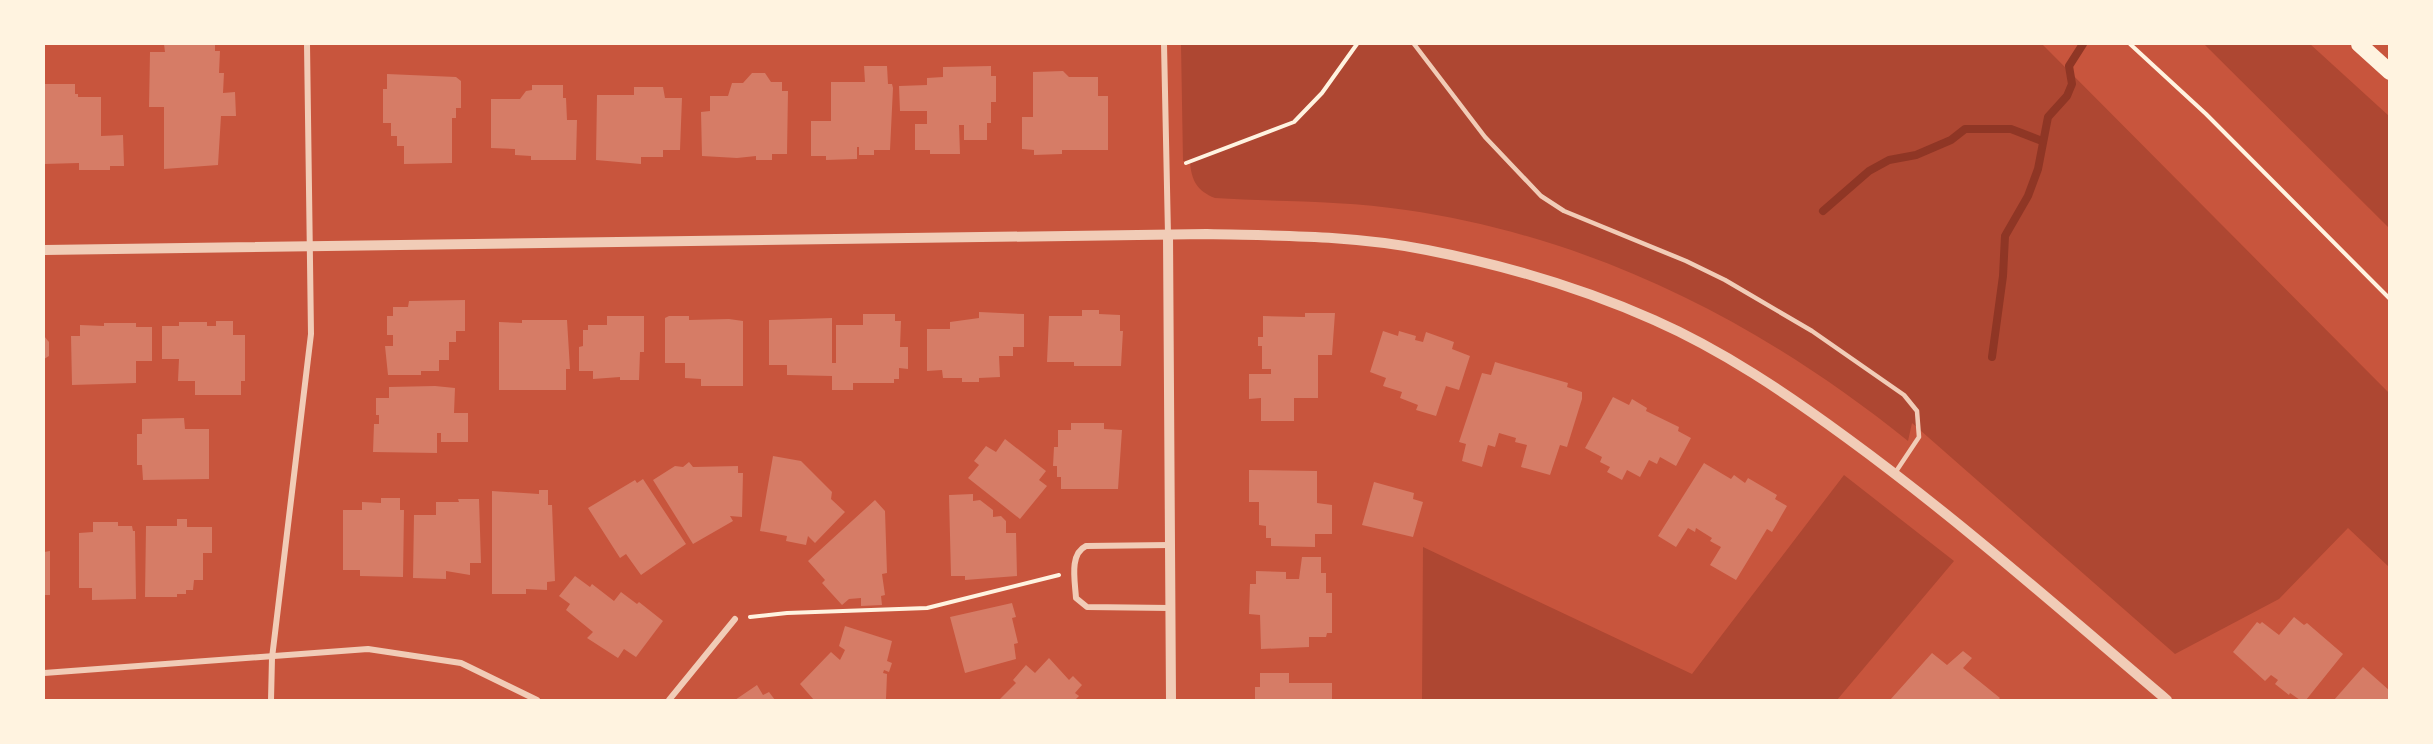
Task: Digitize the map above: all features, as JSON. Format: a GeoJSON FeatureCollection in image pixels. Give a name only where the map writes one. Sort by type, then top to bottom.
{"type":"FeatureCollection","features":[{"type":"Feature","properties":{"kind":"highway"},"geometry":{"type":"LineString","coordinates":[[2359,44],[2390,72]]}},
{"type":"Feature","properties":{"kind":"street"},"geometry":{"type":"LineString","coordinates":[[271,700],[272,658],[310,334],[308,44]]}},
{"type":"Feature","properties":{"kind":"street"},"geometry":{"type":"LineString","coordinates":[[1164,44],[1168,235],[1171,700]]}},
{"type":"Feature","properties":{"kind":"street"},"geometry":{"type":"LineString","coordinates":[[44,250],[1168,235],[1313,237],[1380,242],[1500,267],[1570,288],[1653,320],[1708,347],[1794,399],[1894,473],[2167,700]]}},
{"type":"Feature","properties":{"kind":"street"},"geometry":{"type":"LineString","coordinates":[[1170,545],[1086,546],[1078,549],[1075,556],[1076,598],[1087,607],[1170,608]]}},
{"type":"Feature","properties":{"kind":"street"},"geometry":{"type":"LineString","coordinates":[[669,700],[735,619]]}},
{"type":"Feature","properties":{"kind":"street"},"geometry":{"type":"LineString","coordinates":[[44,673],[272,658],[368,649],[460,663],[537,700]]}},
{"type":"Feature","properties":{"kind":"lane"},"geometry":{"type":"LineString","coordinates":[[1414,44],[1485,137],[1541,196],[1564,211],[1686,261],[1725,280],[1812,331],[1904,395],[1917,411],[1918,437],[1894,473]]}},
{"type":"Feature","properties":{"kind":"path"},"geometry":{"type":"LineString","coordinates":[[1186,163],[1294,122],[1322,93],[1357,44]]}},
{"type":"Feature","properties":{"kind":"path"},"geometry":{"type":"LineString","coordinates":[[2130,44],[2206,114],[2390,298]]}},
{"type":"Feature","properties":{"kind":"path"},"geometry":{"type":"LineString","coordinates":[[735,619],[787,613],[927,608],[1055,575],[1075,575]]}},
{"type":"Feature","properties":{"kind":"shaded area"},"geometry":{"type":"Polygon","coordinates":[[[1181,44],[2042,44],[2389,393],[2389,567],[2348,528],[2279,599],[2175,654],[1912,423],[1908,441],[1852,398],[1794,359],[1734,323],[1672,291],[1609,264],[1543,241],[1475,223],[1382,207],[1215,198],[1204,192],[1196,184],[1190,161],[1183,161],[1181,44]]]}},
{"type":"Feature","properties":{"kind":"shaded area"},"geometry":{"type":"Polygon","coordinates":[[[2204,44],[2310,44],[2389,116],[2389,228],[2204,44]]]}},
{"type":"Feature","properties":{"kind":"shaded area"},"geometry":{"type":"Polygon","coordinates":[[[1844,475],[1954,561],[1837,700],[1422,700],[1423,547],[1692,674],[1844,475]]]}},
{"type":"Feature","properties":{"kind":"building"},"geometry":{"type":"Polygon","coordinates":[[[164,44],[215,44],[215,51],[220,51],[219,73],[224,73],[223,93],[235,92],[236,116],[221,116],[218,165],[164,169],[164,107],[149,107],[150,52],[165,52],[164,44]]]}},
{"type":"Feature","properties":{"kind":"building"},"geometry":{"type":"Polygon","coordinates":[[[864,66],[887,66],[888,84],[892,84],[893,88],[890,150],[874,150],[874,155],[859,155],[859,147],[857,147],[857,159],[826,160],[826,156],[811,156],[811,121],[831,121],[831,82],[865,82],[864,66]]]}},
{"type":"Feature","properties":{"kind":"building"},"geometry":{"type":"Polygon","coordinates":[[[991,66],[991,76],[996,76],[996,102],[991,102],[991,123],[987,123],[987,140],[964,140],[964,125],[959,125],[960,154],[930,154],[930,150],[915,150],[915,124],[927,124],[927,111],[900,111],[899,86],[927,85],[927,78],[943,77],[943,67],[991,66]]]}},
{"type":"Feature","properties":{"kind":"building"},"geometry":{"type":"Polygon","coordinates":[[[1063,71],[1069,77],[1098,77],[1098,96],[1108,96],[1108,150],[1062,150],[1062,154],[1034,155],[1034,150],[1022,149],[1022,117],[1033,117],[1033,72],[1063,71]]]}},
{"type":"Feature","properties":{"kind":"building"},"geometry":{"type":"Polygon","coordinates":[[[752,73],[765,73],[771,82],[782,82],[782,91],[788,91],[787,154],[772,154],[772,160],[756,160],[756,156],[737,158],[702,156],[701,112],[710,111],[710,96],[728,96],[732,83],[743,83],[752,73]]]}},
{"type":"Feature","properties":{"kind":"building"},"geometry":{"type":"Polygon","coordinates":[[[387,74],[456,77],[461,81],[461,108],[456,108],[456,118],[452,118],[452,163],[404,164],[404,146],[397,146],[397,136],[391,136],[391,123],[383,123],[383,89],[387,89],[387,74]]]}},
{"type":"Feature","properties":{"kind":"building"},"geometry":{"type":"Polygon","coordinates":[[[44,84],[75,84],[75,94],[78,94],[78,97],[101,97],[101,136],[123,135],[124,166],[110,166],[110,170],[79,170],[79,163],[44,164],[44,84]]]}},
{"type":"Feature","properties":{"kind":"building"},"geometry":{"type":"Polygon","coordinates":[[[532,85],[563,85],[567,120],[577,120],[576,160],[531,160],[531,156],[515,155],[515,149],[491,148],[491,99],[520,99],[526,91],[532,90],[532,85]]]}},
{"type":"Feature","properties":{"kind":"building"},"geometry":{"type":"Polygon","coordinates":[[[634,87],[663,87],[665,98],[682,98],[680,150],[663,150],[663,157],[641,157],[641,164],[596,160],[597,95],[634,95],[634,87]]]}},
{"type":"Feature","properties":{"kind":"building"},"geometry":{"type":"Polygon","coordinates":[[[465,300],[465,331],[456,331],[456,342],[449,342],[449,360],[439,360],[439,371],[421,371],[421,375],[388,375],[385,346],[393,346],[393,335],[387,335],[387,316],[393,316],[393,307],[408,307],[409,301],[465,300]]]}},
{"type":"Feature","properties":{"kind":"building"},"geometry":{"type":"Polygon","coordinates":[[[1082,310],[1099,310],[1099,314],[1120,315],[1120,331],[1123,331],[1121,366],[1074,366],[1074,362],[1047,362],[1049,316],[1082,316],[1082,310]]]}},
{"type":"Feature","properties":{"kind":"building"},"geometry":{"type":"Polygon","coordinates":[[[979,312],[1024,314],[1024,347],[1013,347],[1013,356],[999,356],[1000,377],[979,378],[979,382],[962,382],[962,378],[943,378],[942,370],[927,371],[927,329],[950,329],[950,322],[979,318],[979,312]]]}},
{"type":"Feature","properties":{"kind":"building"},"geometry":{"type":"Polygon","coordinates":[[[1305,313],[1335,313],[1332,355],[1318,355],[1318,398],[1294,398],[1294,421],[1261,421],[1261,398],[1249,399],[1249,374],[1271,374],[1271,369],[1262,369],[1262,346],[1258,346],[1258,337],[1263,337],[1263,316],[1305,317],[1305,313]]]}},
{"type":"Feature","properties":{"kind":"building"},"geometry":{"type":"Polygon","coordinates":[[[863,314],[895,314],[895,321],[901,321],[900,347],[908,347],[908,369],[899,368],[899,379],[894,379],[894,383],[853,383],[853,390],[832,390],[832,376],[787,375],[787,365],[769,365],[769,320],[832,318],[832,363],[836,363],[836,325],[863,325],[863,314]]]}},
{"type":"Feature","properties":{"kind":"building"},"geometry":{"type":"Polygon","coordinates":[[[607,316],[644,316],[644,352],[640,352],[639,380],[620,380],[620,377],[593,379],[593,371],[579,371],[579,347],[583,346],[583,330],[588,330],[588,325],[607,325],[607,316]]]}},
{"type":"Feature","properties":{"kind":"building"},"geometry":{"type":"Polygon","coordinates":[[[689,316],[689,320],[743,321],[743,386],[701,386],[701,379],[685,378],[685,363],[665,363],[665,318],[689,316]]]}},
{"type":"Feature","properties":{"kind":"building"},"geometry":{"type":"Polygon","coordinates":[[[522,320],[567,320],[570,369],[566,369],[566,390],[499,390],[499,322],[522,323],[522,320]]]}},
{"type":"Feature","properties":{"kind":"building"},"geometry":{"type":"Polygon","coordinates":[[[216,321],[233,321],[233,335],[245,335],[245,381],[241,381],[241,395],[195,395],[195,381],[178,381],[179,359],[162,359],[162,326],[179,326],[179,322],[207,322],[207,326],[216,326],[216,321]]]}},
{"type":"Feature","properties":{"kind":"building"},"geometry":{"type":"Polygon","coordinates":[[[104,323],[136,323],[136,327],[152,327],[152,361],[136,361],[136,383],[72,385],[71,336],[80,336],[80,325],[104,326],[104,323]]]}},
{"type":"Feature","properties":{"kind":"building"},"geometry":{"type":"Polygon","coordinates":[[[1383,331],[1398,336],[1399,331],[1416,336],[1415,340],[1423,342],[1426,332],[1454,342],[1452,349],[1470,356],[1459,390],[1446,386],[1436,416],[1416,410],[1418,405],[1400,398],[1402,392],[1383,386],[1386,378],[1370,372],[1383,331]]]}},
{"type":"Feature","properties":{"kind":"building"},"geometry":{"type":"Polygon","coordinates":[[[44,336],[49,342],[49,356],[44,359],[44,336]]]}},
{"type":"Feature","properties":{"kind":"building"},"geometry":{"type":"Polygon","coordinates":[[[1495,362],[1568,383],[1567,387],[1582,392],[1582,399],[1567,447],[1560,445],[1550,475],[1521,467],[1527,445],[1515,442],[1516,438],[1499,433],[1495,447],[1488,445],[1482,467],[1462,461],[1466,444],[1459,442],[1482,373],[1491,375],[1495,362]]]}},
{"type":"Feature","properties":{"kind":"building"},"geometry":{"type":"Polygon","coordinates":[[[389,387],[455,388],[454,413],[468,413],[468,442],[441,442],[441,433],[437,433],[437,453],[373,452],[374,424],[379,424],[379,415],[376,415],[376,398],[389,398],[389,387]]]}},
{"type":"Feature","properties":{"kind":"building"},"geometry":{"type":"Polygon","coordinates":[[[1613,397],[1629,405],[1632,399],[1647,408],[1646,411],[1679,427],[1678,431],[1691,438],[1676,466],[1660,457],[1657,464],[1649,460],[1640,477],[1627,470],[1622,480],[1607,472],[1610,467],[1600,462],[1602,457],[1585,448],[1613,397]]]}},
{"type":"Feature","properties":{"kind":"building"},"geometry":{"type":"Polygon","coordinates":[[[184,418],[185,429],[209,429],[209,479],[143,480],[142,465],[137,465],[137,434],[142,434],[142,419],[184,418]]]}},
{"type":"Feature","properties":{"kind":"building"},"geometry":{"type":"Polygon","coordinates":[[[1071,423],[1104,423],[1104,429],[1122,430],[1118,489],[1061,489],[1061,477],[1057,477],[1057,466],[1053,466],[1054,447],[1058,447],[1058,430],[1071,430],[1071,423]]]}},
{"type":"Feature","properties":{"kind":"building"},"geometry":{"type":"Polygon","coordinates":[[[1005,439],[1046,471],[1039,480],[1047,486],[1020,519],[968,478],[979,465],[974,461],[986,446],[996,452],[1005,439]]]}},
{"type":"Feature","properties":{"kind":"building"},"geometry":{"type":"Polygon","coordinates":[[[773,456],[801,461],[832,492],[831,499],[845,512],[815,543],[808,536],[806,545],[786,541],[787,536],[760,531],[773,456]]]}},
{"type":"Feature","properties":{"kind":"building"},"geometry":{"type":"Polygon","coordinates":[[[689,462],[693,467],[738,466],[738,473],[743,473],[742,517],[730,516],[733,521],[693,544],[653,480],[675,466],[683,467],[689,462]]]}},
{"type":"Feature","properties":{"kind":"building"},"geometry":{"type":"Polygon","coordinates":[[[1704,463],[1731,479],[1734,475],[1745,483],[1748,478],[1777,495],[1775,499],[1787,506],[1772,532],[1767,529],[1736,580],[1710,565],[1721,547],[1710,541],[1712,538],[1696,528],[1695,532],[1688,528],[1676,547],[1658,536],[1704,463]]]}},
{"type":"Feature","properties":{"kind":"building"},"geometry":{"type":"Polygon","coordinates":[[[1249,470],[1317,471],[1317,503],[1332,505],[1332,534],[1315,534],[1315,547],[1271,546],[1271,538],[1266,538],[1266,526],[1259,525],[1259,502],[1249,502],[1249,470]]]}},
{"type":"Feature","properties":{"kind":"building"},"geometry":{"type":"Polygon","coordinates":[[[643,479],[686,544],[641,575],[626,554],[620,558],[588,508],[635,480],[637,483],[643,479]]]}},
{"type":"Feature","properties":{"kind":"building"},"geometry":{"type":"Polygon","coordinates":[[[1374,482],[1414,493],[1413,499],[1423,502],[1413,537],[1362,525],[1374,482]]]}},
{"type":"Feature","properties":{"kind":"building"},"geometry":{"type":"Polygon","coordinates":[[[539,490],[548,490],[548,505],[552,505],[555,581],[547,582],[547,590],[526,589],[526,594],[492,594],[492,491],[539,494],[539,490]]]}},
{"type":"Feature","properties":{"kind":"building"},"geometry":{"type":"Polygon","coordinates":[[[973,494],[973,501],[980,500],[993,510],[993,517],[1001,516],[1006,521],[1006,533],[1016,533],[1017,576],[965,580],[965,576],[951,576],[949,495],[973,494]]]}},
{"type":"Feature","properties":{"kind":"building"},"geometry":{"type":"Polygon","coordinates":[[[381,498],[400,498],[400,510],[404,510],[403,577],[360,576],[360,570],[343,570],[343,510],[362,510],[362,502],[381,503],[381,498]]]}},
{"type":"Feature","properties":{"kind":"building"},"geometry":{"type":"Polygon","coordinates":[[[458,499],[479,499],[481,563],[470,563],[470,575],[446,571],[446,579],[413,578],[414,515],[436,515],[436,502],[459,502],[458,499]]]}},
{"type":"Feature","properties":{"kind":"building"},"geometry":{"type":"Polygon","coordinates":[[[875,500],[885,511],[887,573],[882,574],[885,595],[881,596],[882,605],[861,606],[861,598],[849,599],[842,605],[822,583],[825,580],[808,561],[875,500]]]}},
{"type":"Feature","properties":{"kind":"building"},"geometry":{"type":"Polygon","coordinates":[[[177,519],[187,519],[187,527],[212,527],[212,553],[203,553],[203,580],[194,580],[193,590],[186,590],[186,594],[177,594],[177,597],[145,597],[146,526],[177,526],[177,519]]]}},
{"type":"Feature","properties":{"kind":"building"},"geometry":{"type":"Polygon","coordinates":[[[93,522],[118,522],[118,526],[132,526],[135,531],[136,599],[92,600],[92,588],[79,588],[79,533],[93,532],[93,522]]]}},
{"type":"Feature","properties":{"kind":"building"},"geometry":{"type":"Polygon","coordinates":[[[50,551],[50,595],[44,595],[44,552],[50,551]]]}},
{"type":"Feature","properties":{"kind":"building"},"geometry":{"type":"Polygon","coordinates":[[[1302,557],[1321,557],[1321,573],[1326,573],[1326,593],[1332,593],[1332,633],[1327,633],[1326,637],[1309,637],[1309,647],[1261,649],[1260,615],[1249,614],[1250,584],[1256,584],[1256,571],[1286,572],[1286,579],[1299,579],[1302,557]]]}},
{"type":"Feature","properties":{"kind":"building"},"geometry":{"type":"Polygon","coordinates":[[[575,576],[590,587],[592,584],[614,601],[621,592],[637,604],[639,602],[663,621],[636,657],[624,649],[618,658],[587,638],[593,632],[566,610],[570,604],[559,596],[575,576]]]}},
{"type":"Feature","properties":{"kind":"building"},"geometry":{"type":"Polygon","coordinates":[[[1012,603],[1016,617],[1012,618],[1018,643],[1014,644],[1016,659],[965,673],[950,617],[1012,603]]]}},
{"type":"Feature","properties":{"kind":"building"},"geometry":{"type":"Polygon","coordinates":[[[2294,617],[2304,625],[2307,623],[2343,654],[2306,700],[2300,700],[2290,693],[2289,695],[2275,684],[2278,680],[2271,675],[2265,681],[2233,652],[2257,622],[2260,624],[2262,622],[2279,635],[2294,617]]]}},
{"type":"Feature","properties":{"kind":"building"},"geometry":{"type":"Polygon","coordinates":[[[845,626],[892,641],[887,661],[892,663],[889,672],[884,670],[883,673],[887,674],[886,699],[814,700],[800,684],[831,652],[840,660],[845,650],[839,646],[845,626]]]}},
{"type":"Feature","properties":{"kind":"building"},"geometry":{"type":"Polygon","coordinates":[[[1963,651],[1972,658],[1963,668],[2000,698],[1998,700],[1890,700],[1932,653],[1947,665],[1963,651]]]}},
{"type":"Feature","properties":{"kind":"building"},"geometry":{"type":"Polygon","coordinates":[[[1049,658],[1069,680],[1073,676],[1082,685],[1075,693],[1079,696],[1075,700],[999,700],[1016,683],[1013,680],[1026,665],[1035,673],[1049,658]]]}},
{"type":"Feature","properties":{"kind":"building"},"geometry":{"type":"Polygon","coordinates":[[[2363,667],[2390,691],[2390,700],[2334,700],[2363,667]]]}},
{"type":"Feature","properties":{"kind":"building"},"geometry":{"type":"Polygon","coordinates":[[[1260,673],[1289,673],[1289,683],[1332,683],[1332,700],[1255,700],[1255,687],[1260,687],[1260,673]]]}},
{"type":"Feature","properties":{"kind":"building"},"geometry":{"type":"Polygon","coordinates":[[[757,685],[763,695],[769,692],[775,700],[735,700],[757,685]]]}},
{"type":"Feature","properties":{"kind":"waterway"},"geometry":{"type":"LineString","coordinates":[[1992,357],[2003,276],[2005,236],[2028,196],[2038,169],[2048,117],[2067,96],[2072,84],[2069,66],[2083,44]]}},
{"type":"Feature","properties":{"kind":"waterway"},"geometry":{"type":"LineString","coordinates":[[1823,211],[1869,171],[1889,160],[1916,155],[1951,140],[1965,129],[2011,129],[2042,141]]}}]}
